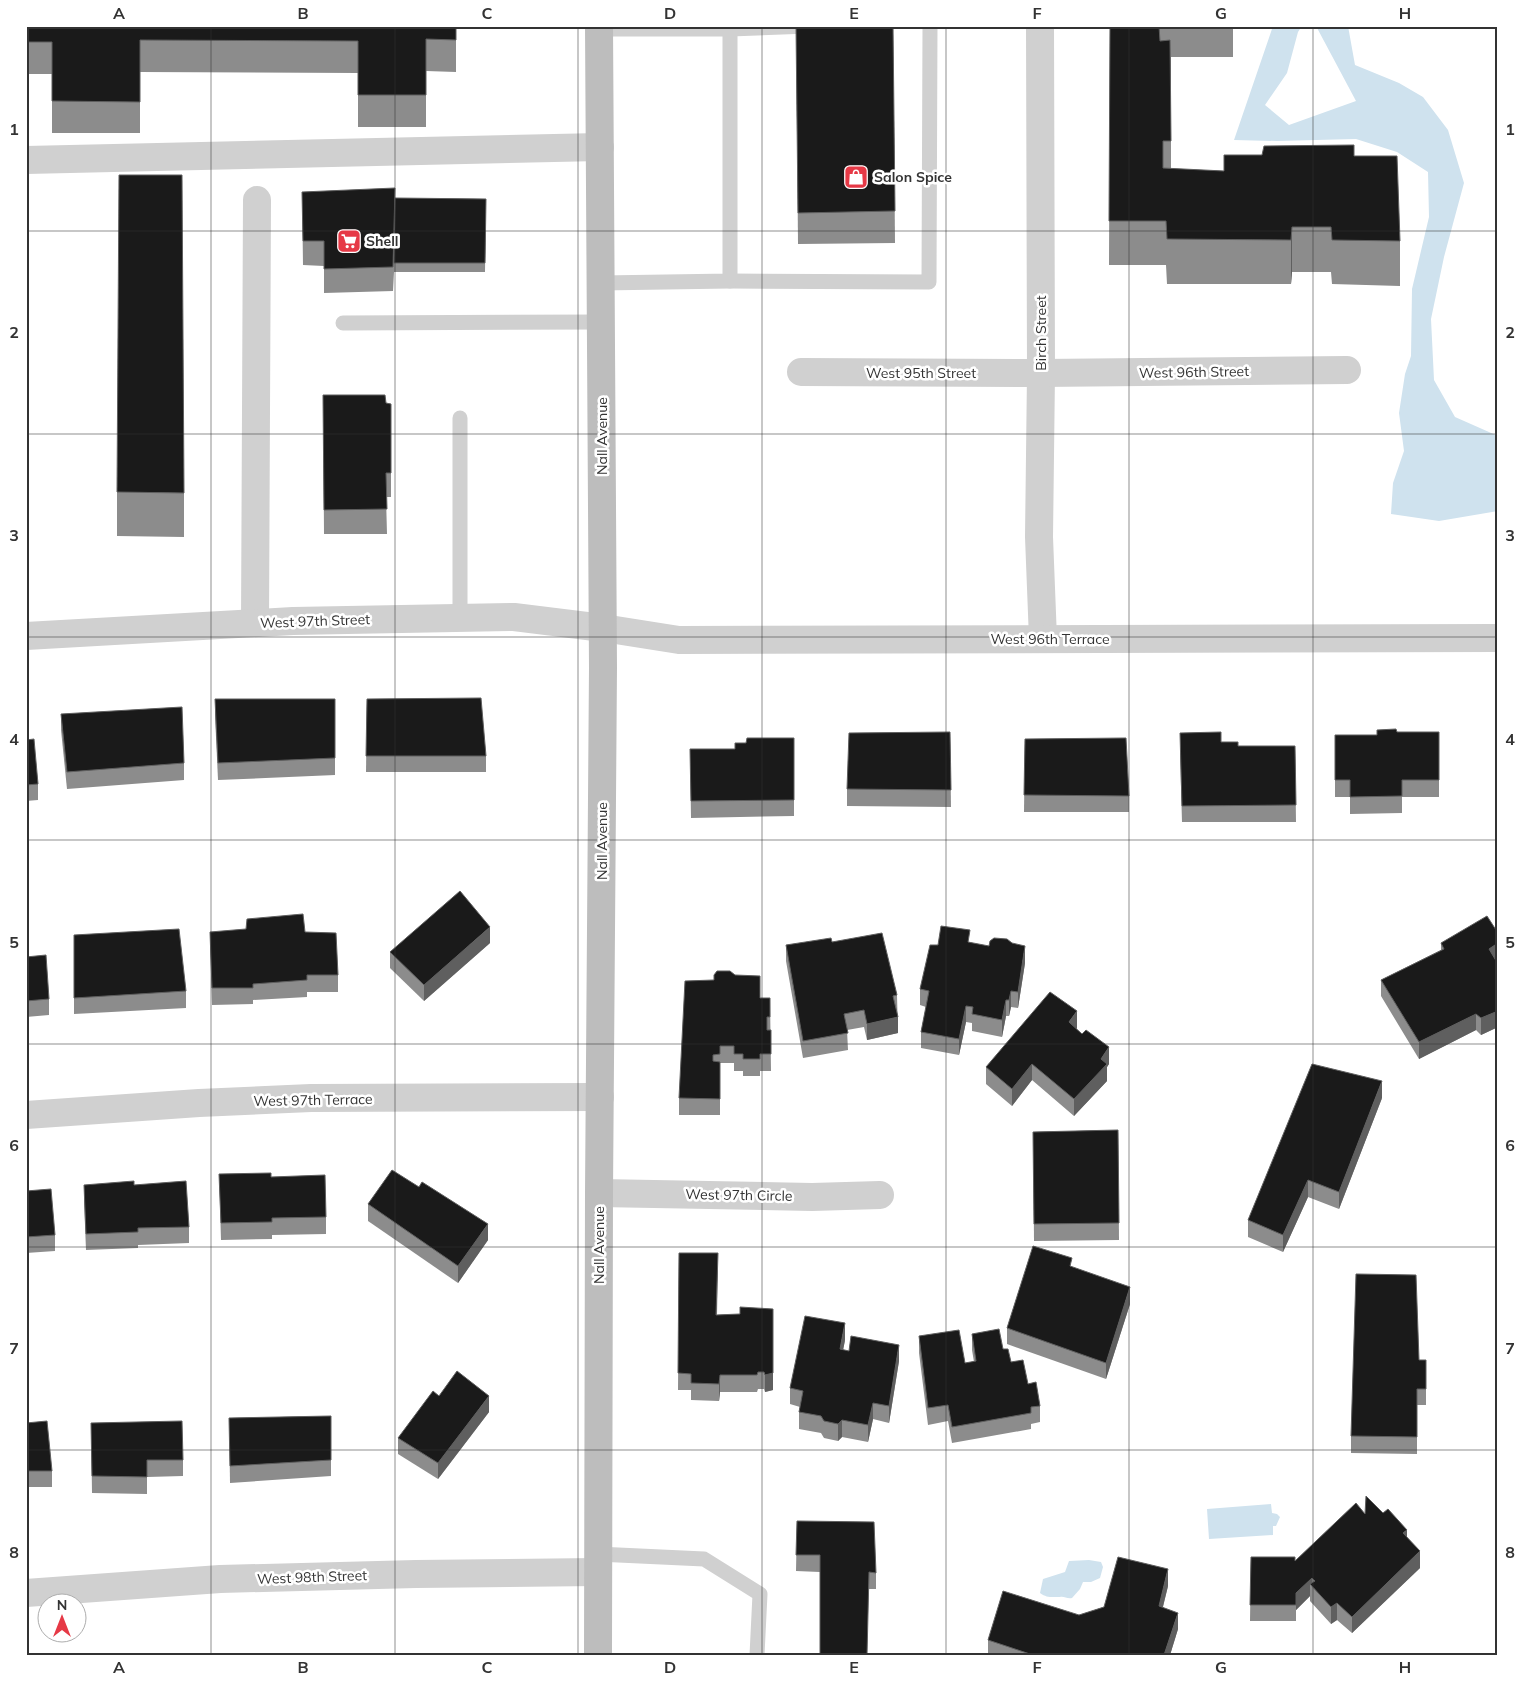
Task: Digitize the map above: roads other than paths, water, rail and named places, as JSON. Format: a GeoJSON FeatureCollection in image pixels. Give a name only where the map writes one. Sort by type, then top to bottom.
{"type":"FeatureCollection","features":[{"type":"Feature","properties":{"kind":"main road","name":"Nall Avenue"},"geometry":{"type":"LineString","coordinates":[[598,1655],[603,628],[599,27]]}},
{"type":"Feature","properties":{"kind":"street","name":"Birch Street"},"geometry":{"type":"LineString","coordinates":[[1040,26],[1041,374],[1039,537],[1043,639]]}},
{"type":"Feature","properties":{"kind":"street"},"geometry":{"type":"LineString","coordinates":[[26,160],[600,147]]}},
{"type":"Feature","properties":{"kind":"street"},"geometry":{"type":"LineString","coordinates":[[255,624],[257,200]]}},
{"type":"Feature","properties":{"kind":"street","name":"West 96th Street"},"geometry":{"type":"LineString","coordinates":[[1041,374],[1346,370]]}},
{"type":"Feature","properties":{"kind":"street","name":"West 95th Street"},"geometry":{"type":"LineString","coordinates":[[801,372],[1041,374]]}},
{"type":"Feature","properties":{"kind":"street","name":"West 97th Street"},"geometry":{"type":"LineString","coordinates":[[26,636],[255,624],[460,617],[514,617],[603,628]]}},
{"type":"Feature","properties":{"kind":"street","name":"West 96th Terrace"},"geometry":{"type":"LineString","coordinates":[[603,628],[679,640],[1498,638]]}},
{"type":"Feature","properties":{"kind":"street","name":"West 97th Terrace"},"geometry":{"type":"LineString","coordinates":[[26,1115],[199,1103],[311,1098],[600,1097]]}},
{"type":"Feature","properties":{"kind":"street","name":"West 97th Circle"},"geometry":{"type":"LineString","coordinates":[[599,1193],[812,1197],[880,1195]]}},
{"type":"Feature","properties":{"kind":"street","name":"West 98th Street"},"geometry":{"type":"LineString","coordinates":[[26,1594],[230,1579],[416,1574],[597,1563]]}},
{"type":"Feature","properties":{"kind":"lane"},"geometry":{"type":"LineString","coordinates":[[599,27],[730,28],[809,26]]}},
{"type":"Feature","properties":{"kind":"lane"},"geometry":{"type":"LineString","coordinates":[[601,283],[730,281],[929,282],[930,26]]}},
{"type":"Feature","properties":{"kind":"lane"},"geometry":{"type":"LineString","coordinates":[[730,28],[730,281]]}},
{"type":"Feature","properties":{"kind":"lane"},"geometry":{"type":"LineString","coordinates":[[343,323],[601,322]]}},
{"type":"Feature","properties":{"kind":"lane"},"geometry":{"type":"LineString","coordinates":[[460,418],[460,617]]}},
{"type":"Feature","properties":{"kind":"lane"},"geometry":{"type":"LineString","coordinates":[[597,1563],[704,1559],[760,1594],[757,1655]]}},
{"type":"Feature","properties":{"kind":"water"},"geometry":{"type":"Polygon","coordinates":[[[1273,26],[1302,26],[1298,32],[1287,73],[1265,105],[1289,125],[1356,101],[1316,26],[1348,26],[1355,65],[1399,83],[1423,97],[1448,130],[1464,183],[1444,257],[1431,319],[1434,380],[1455,417],[1498,436],[1498,511],[1439,521],[1391,514],[1393,483],[1404,451],[1399,413],[1405,374],[1411,356],[1412,289],[1429,217],[1428,172],[1397,152],[1356,139],[1234,140],[1273,26]]]}},
{"type":"Feature","properties":{"kind":"water"},"geometry":{"type":"Polygon","coordinates":[[[1271,1504],[1272,1513],[1280,1517],[1276,1526],[1273,1526],[1273,1535],[1209,1539],[1207,1509],[1271,1504]]]}},
{"type":"Feature","properties":{"kind":"water"},"geometry":{"type":"Polygon","coordinates":[[[1089,1560],[1101,1562],[1103,1567],[1100,1578],[1091,1582],[1083,1582],[1072,1598],[1049,1597],[1040,1593],[1043,1579],[1065,1572],[1069,1561],[1089,1560]]]}},
{"type":"Feature","properties":{"kind":"place","name":"Salon Spice"},"geometry":{"type":"Point","coordinates":[856,177]}},
{"type":"Feature","properties":{"kind":"place","name":"Shell"},"geometry":{"type":"Point","coordinates":[349,241]}}]}
